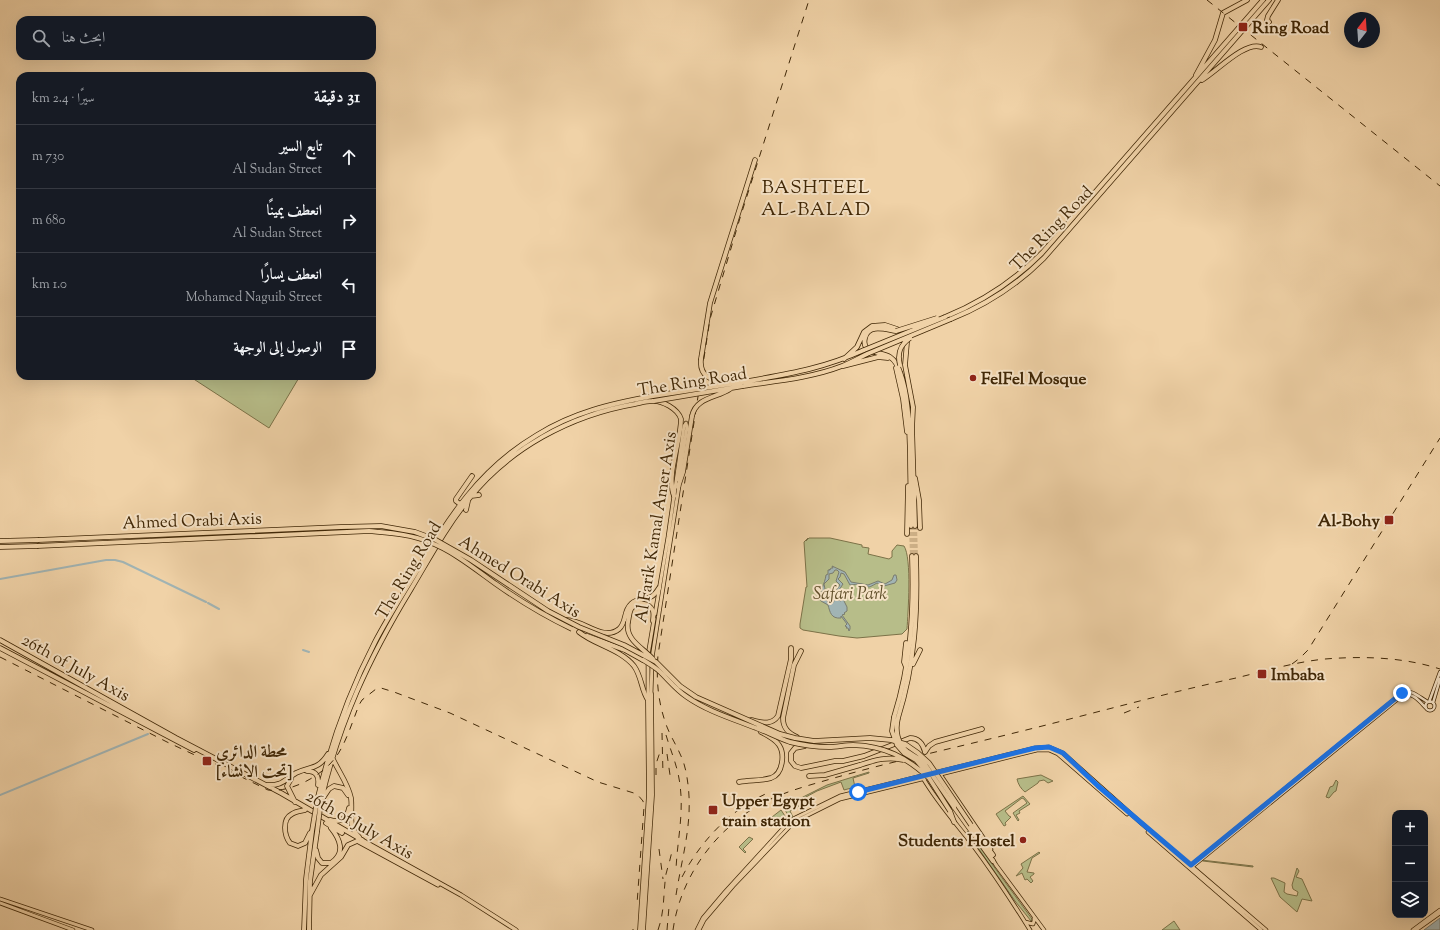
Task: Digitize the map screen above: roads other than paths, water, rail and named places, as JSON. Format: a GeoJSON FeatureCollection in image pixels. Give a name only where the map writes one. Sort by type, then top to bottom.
{"type":"FeatureCollection","features":[{"type":"Feature","properties":{"kind":"highway"},"geometry":{"type":"LineString","coordinates":[[1196,81],[1215,40],[1223,13],[1248,0]]}},
{"type":"Feature","properties":{"kind":"highway","name":"The Ring Road"},"geometry":{"type":"LineString","coordinates":[[1246,24],[1263,0]]}},
{"type":"Feature","properties":{"kind":"highway","name":"The Ring Road"},"geometry":{"type":"LineString","coordinates":[[1126,161],[1136,154],[1196,81],[1269,0]]}},
{"type":"Feature","properties":{"kind":"highway"},"geometry":{"type":"LineString","coordinates":[[1269,22],[1267,20],[1268,16],[1278,0]]}},
{"type":"Feature","properties":{"kind":"highway"},"geometry":{"type":"LineString","coordinates":[[1196,81],[1245,49],[1253,46],[1261,47]]}},
{"type":"Feature","properties":{"kind":"highway","name":"The Ring Road"},"geometry":{"type":"LineString","coordinates":[[743,384],[808,375],[844,366],[867,354],[976,308],[1001,294],[1034,268],[1126,161],[1132,151],[1186,93]]}},
{"type":"Feature","properties":{"kind":"highway"},"geometry":{"type":"LineString","coordinates":[[732,386],[707,377],[701,368],[701,359],[710,303],[755,160]]}},
{"type":"Feature","properties":{"kind":"highway","name":"The Ring Road"},"geometry":{"type":"LineString","coordinates":[[330,756],[346,706],[363,671],[429,550],[460,504],[492,471],[552,428],[564,420],[587,411],[654,398],[743,384],[799,372],[844,358],[971,305],[998,290],[1053,246]]}},
{"type":"Feature","properties":{"kind":"highway"},"geometry":{"type":"LineString","coordinates":[[907,534],[907,495],[912,475],[907,404],[903,380],[898,366],[890,357],[872,353],[865,348],[865,338],[870,330],[881,328],[896,331],[906,329],[926,320],[945,317]]}},
{"type":"Feature","properties":{"kind":"highway"},"geometry":{"type":"LineString","coordinates":[[844,358],[857,347],[866,330],[876,325],[883,325],[897,329],[904,334],[906,339],[904,363],[912,407],[913,526]]}},
{"type":"Feature","properties":{"kind":"highway"},"geometry":{"type":"LineString","coordinates":[[912,429],[907,389],[898,356],[901,347],[918,333]]}},
{"type":"Feature","properties":{"kind":"highway"},"geometry":{"type":"LineString","coordinates":[[844,366],[878,357],[886,358],[893,362],[898,372],[909,439]]}},
{"type":"Feature","properties":{"kind":"highway"},"geometry":{"type":"LineString","coordinates":[[678,487],[683,472],[694,409],[702,401],[720,394],[732,386]]}},
{"type":"Feature","properties":{"kind":"highway"},"geometry":{"type":"LineString","coordinates":[[654,398],[674,408],[678,412],[681,419],[673,475],[672,488],[674,496]]}},
{"type":"Feature","properties":{"kind":"highway","name":"The Ring Road"},"geometry":{"type":"LineString","coordinates":[[552,428],[567,424],[611,406]]}},
{"type":"Feature","properties":{"kind":"highway"},"geometry":{"type":"LineString","coordinates":[[912,475],[916,481],[919,500],[920,528]]}},
{"type":"Feature","properties":{"kind":"highway"},"geometry":{"type":"LineString","coordinates":[[460,504],[456,501],[456,498],[472,476]]}},
{"type":"Feature","properties":{"kind":"highway","name":"The Ring Road"},"geometry":{"type":"LineString","coordinates":[[395,612],[449,526],[485,478]]}},
{"type":"Feature","properties":{"kind":"highway"},"geometry":{"type":"LineString","coordinates":[[466,510],[470,498],[479,495]]}},
{"type":"Feature","properties":{"kind":"highway","name":"Ahmed Orabi Axis"},"geometry":{"type":"LineString","coordinates":[[0,541],[381,526],[415,532],[444,544],[536,604],[565,620],[593,634],[631,648],[656,662],[680,686],[693,695],[750,719],[776,732],[800,739],[823,741],[879,738],[905,744],[915,750],[927,761],[993,855]]}},
{"type":"Feature","properties":{"kind":"highway","name":"Ahmed Orabi Axis"},"geometry":{"type":"LineString","coordinates":[[0,548],[9,546],[369,531],[390,533],[425,540],[442,548],[533,608],[579,632],[635,655],[656,669],[676,689],[694,702],[785,740],[822,747],[852,745],[874,747],[896,754],[911,763],[929,778]]}},
{"type":"Feature","properties":{"kind":"highway"},"geometry":{"type":"LineString","coordinates":[[910,672],[915,641],[917,613],[914,556],[913,618],[906,668],[896,717],[896,732],[900,744],[920,760],[926,767],[993,861]]}},
{"type":"Feature","properties":{"kind":"highway"},"geometry":{"type":"LineString","coordinates":[[565,620],[572,621],[605,633],[612,632],[622,626],[627,609],[631,604],[635,601],[651,598],[659,588]]}},
{"type":"Feature","properties":{"kind":"highway"},"geometry":{"type":"LineString","coordinates":[[653,621],[653,612],[651,608],[645,604],[639,604],[634,606],[630,611],[627,629],[631,638],[656,662]]}},
{"type":"Feature","properties":{"kind":"highway"},"geometry":{"type":"LineString","coordinates":[[579,632],[590,640],[614,652],[629,662],[637,671],[642,682],[645,696],[648,700]]}},
{"type":"Feature","properties":{"kind":"highway","name":"26th of July Axis"},"geometry":{"type":"LineString","coordinates":[[0,640],[295,802],[359,841],[458,896],[511,930]]}},
{"type":"Feature","properties":{"kind":"highway"},"geometry":{"type":"LineString","coordinates":[[906,644],[904,662],[906,668]]}},
{"type":"Feature","properties":{"kind":"highway","name":"26th of July Axis"},"geometry":{"type":"LineString","coordinates":[[0,648],[253,781],[330,826],[461,895],[516,930]]}},
{"type":"Feature","properties":{"kind":"highway"},"geometry":{"type":"LineString","coordinates":[[750,719],[768,723],[773,721],[778,716],[791,659],[791,648]]}},
{"type":"Feature","properties":{"kind":"highway"},"geometry":{"type":"LineString","coordinates":[[920,650],[910,672],[892,731],[897,744],[904,753],[922,766],[950,811],[954,822]]}},
{"type":"Feature","properties":{"kind":"highway"},"geometry":{"type":"LineString","coordinates":[[800,739],[787,731],[782,720],[794,665],[801,651]]}},
{"type":"Feature","properties":{"kind":"highway","name":"Al Farik Kamal Amer Axis"},"geometry":{"type":"LineString","coordinates":[[642,930],[649,789],[651,694]]}},
{"type":"Feature","properties":{"kind":"highway","name":"Al Farik Kamal Amer Axis"},"geometry":{"type":"LineString","coordinates":[[648,700],[650,719]]}},
{"type":"Feature","properties":{"kind":"highway"},"geometry":{"type":"LineString","coordinates":[[740,782],[772,778],[778,773],[781,764],[781,750],[775,741],[756,728]]}},
{"type":"Feature","properties":{"kind":"highway"},"geometry":{"type":"LineString","coordinates":[[925,752],[929,746],[937,741],[982,729]]}},
{"type":"Feature","properties":{"kind":"highway"},"geometry":{"type":"LineString","coordinates":[[806,745],[795,748],[791,753],[791,761],[796,767],[801,768],[860,757],[906,739],[913,738],[921,742],[925,752],[926,767]]}},
{"type":"Feature","properties":{"kind":"highway"},"geometry":{"type":"LineString","coordinates":[[265,785],[278,785],[297,773],[319,766],[330,756]]}},
{"type":"Feature","properties":{"kind":"highway"},"geometry":{"type":"LineString","coordinates":[[304,930],[314,832],[319,801],[330,756]]}},
{"type":"Feature","properties":{"kind":"highway"},"geometry":{"type":"LineString","coordinates":[[309,897],[321,875],[341,857],[348,845],[359,841],[352,828],[350,819],[350,793],[330,756]]}},
{"type":"Feature","properties":{"kind":"highway"},"geometry":{"type":"LineString","coordinates":[[809,776],[825,775],[882,759],[896,758],[911,763]]}},
{"type":"Feature","properties":{"kind":"highway"},"geometry":{"type":"LineString","coordinates":[[295,802],[288,789],[288,783],[297,775],[310,771],[317,774],[319,778],[319,801]]}},
{"type":"Feature","properties":{"kind":"highway"},"geometry":{"type":"LineString","coordinates":[[319,801],[329,789],[337,786],[346,790],[349,800],[348,812],[344,818],[337,821],[324,819]]}},
{"type":"Feature","properties":{"kind":"highway"},"geometry":{"type":"LineString","coordinates":[[305,810],[294,813],[286,819],[285,826],[288,842],[292,845],[301,846],[314,832]]}},
{"type":"Feature","properties":{"kind":"highway"},"geometry":{"type":"LineString","coordinates":[[958,812],[965,811]]}},
{"type":"Feature","properties":{"kind":"highway"},"geometry":{"type":"LineString","coordinates":[[314,832],[318,858],[325,864],[331,863],[338,857],[340,847],[338,838],[330,826]]}},
{"type":"Feature","properties":{"kind":"highway"},"geometry":{"type":"LineString","coordinates":[[307,905],[309,897],[314,832]]}},
{"type":"Feature","properties":{"kind":"highway"},"geometry":{"type":"LineString","coordinates":[[306,915],[309,930]]}},
{"type":"Feature","properties":{"kind":"main road","name":"Al Farik Kamal Amer Axis"},"geometry":{"type":"LineString","coordinates":[[648,700],[648,654],[674,496],[679,454],[684,426],[686,423],[687,426],[652,656],[651,694]]}},
{"type":"Feature","properties":{"kind":"main road"},"geometry":{"type":"LineString","coordinates":[[649,648],[651,650],[654,649]]}},
{"type":"Feature","properties":{"kind":"main road"},"geometry":{"type":"LineString","coordinates":[[648,654],[652,656]]}},
{"type":"Feature","properties":{"kind":"main road"},"geometry":{"type":"LineString","coordinates":[[1426,708],[1426,704],[1440,672]]}},
{"type":"Feature","properties":{"kind":"main road"},"geometry":{"type":"LineString","coordinates":[[1192,866],[1404,694],[1409,694],[1429,711],[1432,710],[1440,679]]}},
{"type":"Feature","properties":{"kind":"main road"},"geometry":{"type":"LineString","coordinates":[[1366,725],[1405,691],[1413,693],[1428,702],[1433,703]]}},
{"type":"Feature","properties":{"kind":"main road"},"geometry":{"type":"LineString","coordinates":[[698,930],[704,920],[752,865],[791,824],[807,813],[841,799],[940,773],[1039,750],[1054,750],[1065,755],[1104,791],[1192,866],[1261,930]]}},
{"type":"Feature","properties":{"kind":"main road"},"geometry":{"type":"LineString","coordinates":[[1054,750],[1224,896],[1266,930]]}},
{"type":"Feature","properties":{"kind":"main road"},"geometry":{"type":"LineString","coordinates":[[940,773],[989,846],[993,855],[993,861],[1044,930]]}},
{"type":"Feature","properties":{"kind":"main road"},"geometry":{"type":"LineString","coordinates":[[922,778],[978,853],[1030,930]]}},
{"type":"Feature","properties":{"kind":"main road"},"geometry":{"type":"LineString","coordinates":[[929,789],[937,782],[945,780]]}},
{"type":"Feature","properties":{"kind":"main road"},"geometry":{"type":"LineString","coordinates":[[0,899],[92,930]]}},
{"type":"Feature","properties":{"kind":"main road"},"geometry":{"type":"LineString","coordinates":[[0,903],[73,930]]}},
{"type":"Feature","properties":{"kind":"main road"},"geometry":{"type":"LineString","coordinates":[[1413,930],[1440,910]]}},
{"type":"Feature","properties":{"kind":"main road"},"geometry":{"type":"LineString","coordinates":[[1416,930],[1440,913]]}},
{"type":"Feature","properties":{"kind":"main road"},"geometry":{"type":"LineString","coordinates":[[1025,922],[1033,924],[1033,916]]}},
{"type":"Feature","properties":{"kind":"waterway"},"geometry":{"type":"LineString","coordinates":[[0,579],[106,560],[115,560],[123,562],[206,602]]}},
{"type":"Feature","properties":{"kind":"waterway"},"geometry":{"type":"LineString","coordinates":[[208,603],[219,609]]}},
{"type":"Feature","properties":{"kind":"waterway"},"geometry":{"type":"LineString","coordinates":[[303,650],[309,652]]}},
{"type":"Feature","properties":{"kind":"waterway"},"geometry":{"type":"LineString","coordinates":[[0,795],[148,734]]}},
{"type":"Feature","properties":{"kind":"tunnel"},"geometry":{"type":"LineString","coordinates":[[911,526],[912,556]]}},
{"type":"Feature","properties":{"kind":"tunnel"},"geometry":{"type":"LineString","coordinates":[[915,526],[916,556]]}},
{"type":"Feature","properties":{"kind":"railway"},"geometry":{"type":"LineString","coordinates":[[676,895],[689,819],[688,788],[683,760],[667,727],[660,701],[657,674],[658,655],[710,319],[740,218],[809,0]]}},
{"type":"Feature","properties":{"kind":"railway"},"geometry":{"type":"LineString","coordinates":[[1207,0],[1440,186]]}},
{"type":"Feature","properties":{"kind":"railway"},"geometry":{"type":"LineString","coordinates":[[1292,664],[1308,650],[1440,438]]}},
{"type":"Feature","properties":{"kind":"railway"},"geometry":{"type":"LineString","coordinates":[[0,657],[199,757]]}},
{"type":"Feature","properties":{"kind":"railway"},"geometry":{"type":"LineString","coordinates":[[673,930],[677,912],[690,877],[711,845],[724,831],[754,808],[793,790],[902,760],[1303,662],[1339,658],[1383,658],[1412,662],[1440,669]]}},
{"type":"Feature","properties":{"kind":"railway"},"geometry":{"type":"LineString","coordinates":[[215,764],[268,790],[286,789],[305,782],[322,771],[339,753],[362,700],[376,689],[381,688],[394,692],[450,713],[598,782],[637,794],[643,801],[644,807],[637,904]]}},
{"type":"Feature","properties":{"kind":"railway"},"geometry":{"type":"LineString","coordinates":[[1124,713],[1139,707]]}},
{"type":"Feature","properties":{"kind":"railway"},"geometry":{"type":"LineString","coordinates":[[662,733],[663,775]]}},
{"type":"Feature","properties":{"kind":"railway"},"geometry":{"type":"LineString","coordinates":[[666,735],[678,772],[681,796],[681,817],[676,870]]}},
{"type":"Feature","properties":{"kind":"railway"},"geometry":{"type":"LineString","coordinates":[[656,775],[656,764],[660,752]]}},
{"type":"Feature","properties":{"kind":"railway"},"geometry":{"type":"LineString","coordinates":[[667,754],[670,775]]}},
{"type":"Feature","properties":{"kind":"railway"},"geometry":{"type":"LineString","coordinates":[[682,877],[698,850],[730,816],[756,799],[770,792]]}},
{"type":"Feature","properties":{"kind":"railway"},"geometry":{"type":"LineString","coordinates":[[659,849],[663,879]]}},
{"type":"Feature","properties":{"kind":"railway"},"geometry":{"type":"LineString","coordinates":[[658,930],[663,909],[666,874],[672,850]]}},
{"type":"Feature","properties":{"kind":"railway"},"geometry":{"type":"LineString","coordinates":[[667,930],[669,907]]}},
{"type":"Feature","properties":{"kind":"place","name":"Ring Road"},"geometry":{"type":"Point","coordinates":[1243,27]}},
{"type":"Feature","properties":{"kind":"place","name":"FelFel Mosque"},"geometry":{"type":"Point","coordinates":[973,378]}},
{"type":"Feature","properties":{"kind":"place","name":"Al-Bohy"},"geometry":{"type":"Point","coordinates":[1389,520]}},
{"type":"Feature","properties":{"kind":"place","name":"Imbaba"},"geometry":{"type":"Point","coordinates":[1262,674]}},
{"type":"Feature","properties":{"kind":"place","name":"محطة الدائري [تحت الانشاء]"},"geometry":{"type":"Point","coordinates":[207,761]}},
{"type":"Feature","properties":{"kind":"place","name":"Upper Egypt train station"},"geometry":{"type":"Point","coordinates":[713,810]}},
{"type":"Feature","properties":{"kind":"place","name":"Students Hostel"},"geometry":{"type":"Point","coordinates":[1023,840]}},
{"type":"Feature","properties":{"kind":"district","name":"BASHTEEL AL-BALAD"},"geometry":{"type":"Point","coordinates":[816,197]}},
{"type":"Feature","properties":{"kind":"park label","name":"Safari Park"},"geometry":{"type":"Point","coordinates":[850,593]}}]}
